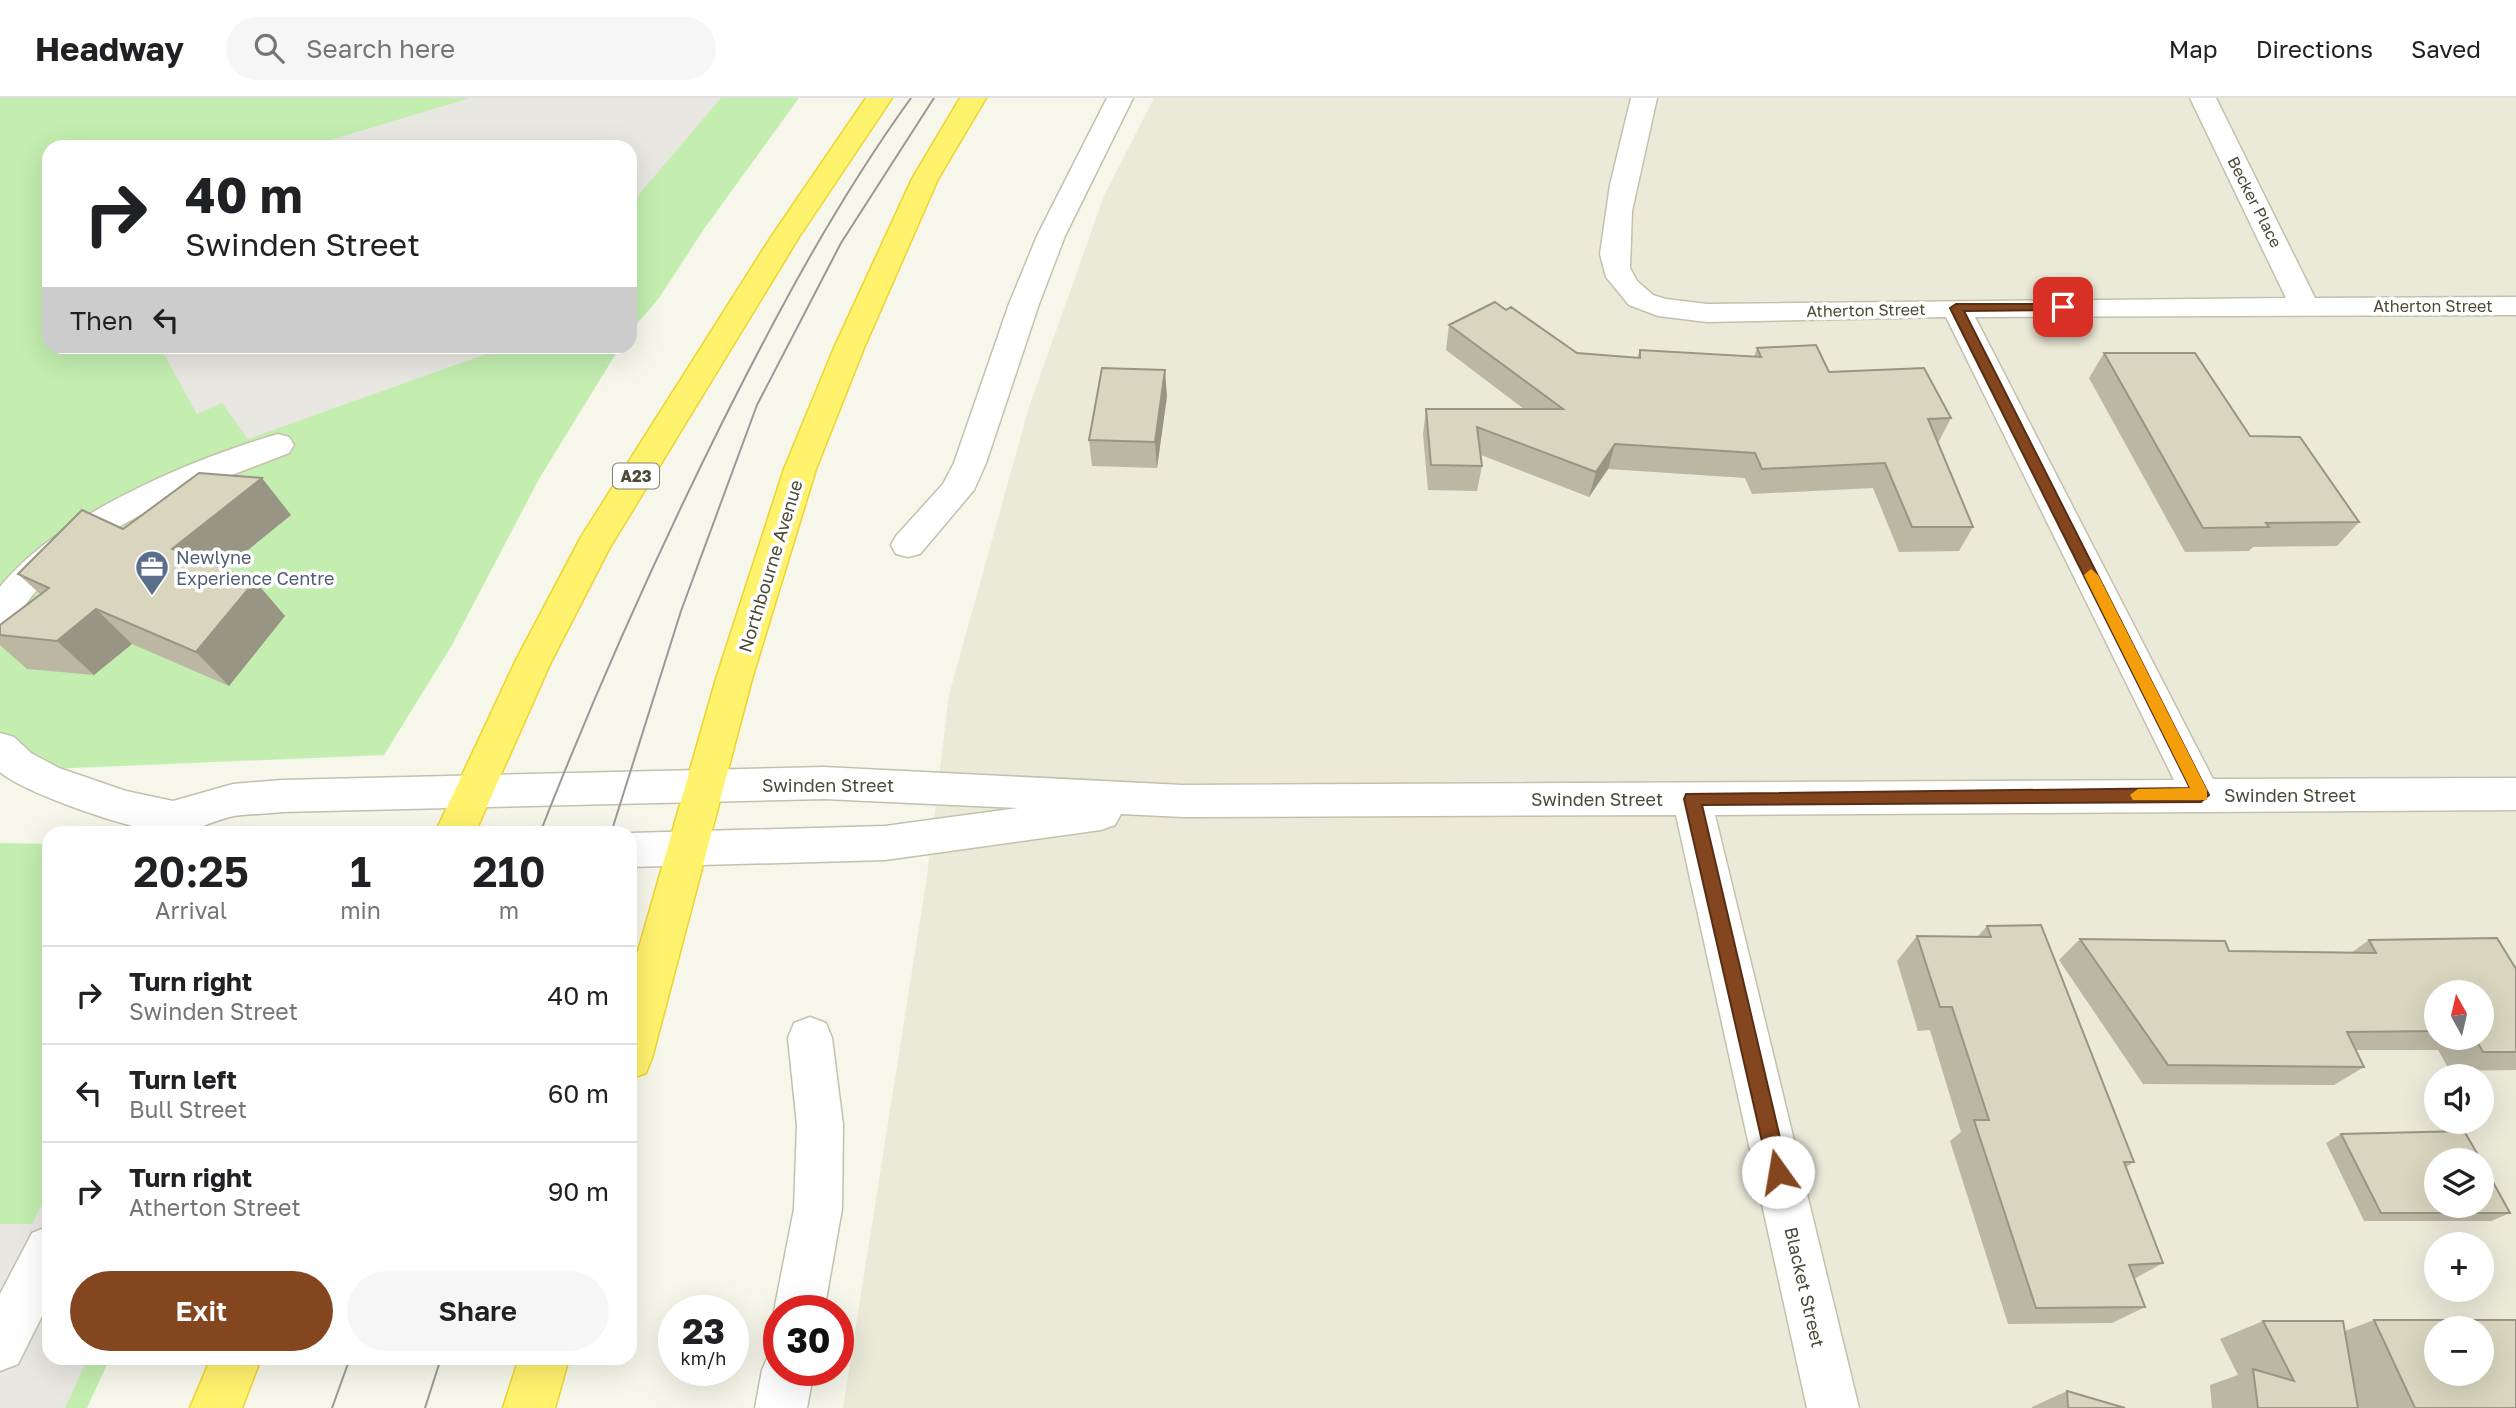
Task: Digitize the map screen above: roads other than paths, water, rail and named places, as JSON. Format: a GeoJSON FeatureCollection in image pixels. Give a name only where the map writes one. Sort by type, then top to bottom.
{"type":"FeatureCollection","features":[{"type":"Feature","properties":{"kind":"highway","name":"A23"},"geometry":{"type":"LineString","coordinates":[[458,826],[593,546],[785,237],[879,98]]}},
{"type":"Feature","properties":{"kind":"highway","name":"Northbourne Avenue"},"geometry":{"type":"LineString","coordinates":[[637,1033],[734,679],[800,470],[849,348],[925,179],[973,98]]}},
{"type":"Feature","properties":{"kind":"highway"},"geometry":{"type":"LineString","coordinates":[[216,1408],[233,1365]]}},
{"type":"Feature","properties":{"kind":"highway"},"geometry":{"type":"LineString","coordinates":[[529,1408],[542,1365]]}},
{"type":"Feature","properties":{"kind":"street"},"geometry":{"type":"LineString","coordinates":[[908,545],[957,490],[966,472],[1024,304],[1051,236],[1120,98]]}},
{"type":"Feature","properties":{"kind":"street","name":"Atherton Street"},"geometry":{"type":"LineString","coordinates":[[1644,98],[1628,164],[1615,249],[1616,268],[1642,301],[1707,313],[1956,308],[2516,306]]}},
{"type":"Feature","properties":{"kind":"street","name":"Becker Place"},"geometry":{"type":"LineString","coordinates":[[2203,98],[2305,306]]}},
{"type":"Feature","properties":{"kind":"street"},"geometry":{"type":"LineString","coordinates":[[1956,308],[2201,795]]}},
{"type":"Feature","properties":{"kind":"street"},"geometry":{"type":"LineString","coordinates":[[0,613],[27,578],[63,547],[107,520],[147,499],[278,445]]}},
{"type":"Feature","properties":{"kind":"street"},"geometry":{"type":"LineString","coordinates":[[0,748],[17,764],[56,784],[126,807],[169,826]]}},
{"type":"Feature","properties":{"kind":"street","name":"Swinden Street"},"geometry":{"type":"LineString","coordinates":[[177,826],[214,805],[257,798],[473,790],[869,783],[1183,801],[2516,794]]}},
{"type":"Feature","properties":{"kind":"street","name":"Blacket Street"},"geometry":{"type":"LineString","coordinates":[[1692,799],[1833,1408]]}},
{"type":"Feature","properties":{"kind":"street","name":"Swinden Street"},"geometry":{"type":"LineString","coordinates":[[637,850],[885,843],[1183,801]]}},
{"type":"Feature","properties":{"kind":"street"},"geometry":{"type":"LineString","coordinates":[[802,1295],[818,1209],[820,1125],[810,1038]]}},
{"type":"Feature","properties":{"kind":"street"},"geometry":{"type":"LineString","coordinates":[[0,1346],[42,1264]]}},
{"type":"Feature","properties":{"kind":"street"},"geometry":{"type":"LineString","coordinates":[[781,1408],[785,1386]]}},
{"type":"Feature","properties":{"kind":"tram line"},"geometry":{"type":"LineString","coordinates":[[543,826],[626,628],[741,384],[833,218],[911,98]]}},
{"type":"Feature","properties":{"kind":"tram line"},"geometry":{"type":"LineString","coordinates":[[613,826],[681,611],[757,405],[841,243],[934,98]]}},
{"type":"Feature","properties":{"kind":"tram line"},"geometry":{"type":"LineString","coordinates":[[332,1408],[347,1365]]}},
{"type":"Feature","properties":{"kind":"tram line"},"geometry":{"type":"LineString","coordinates":[[425,1408],[439,1365]]}},
{"type":"Feature","properties":{"kind":"place","name":"Newlyne Experience Centre"},"geometry":{"type":"Point","coordinates":[152,597]}}]}
